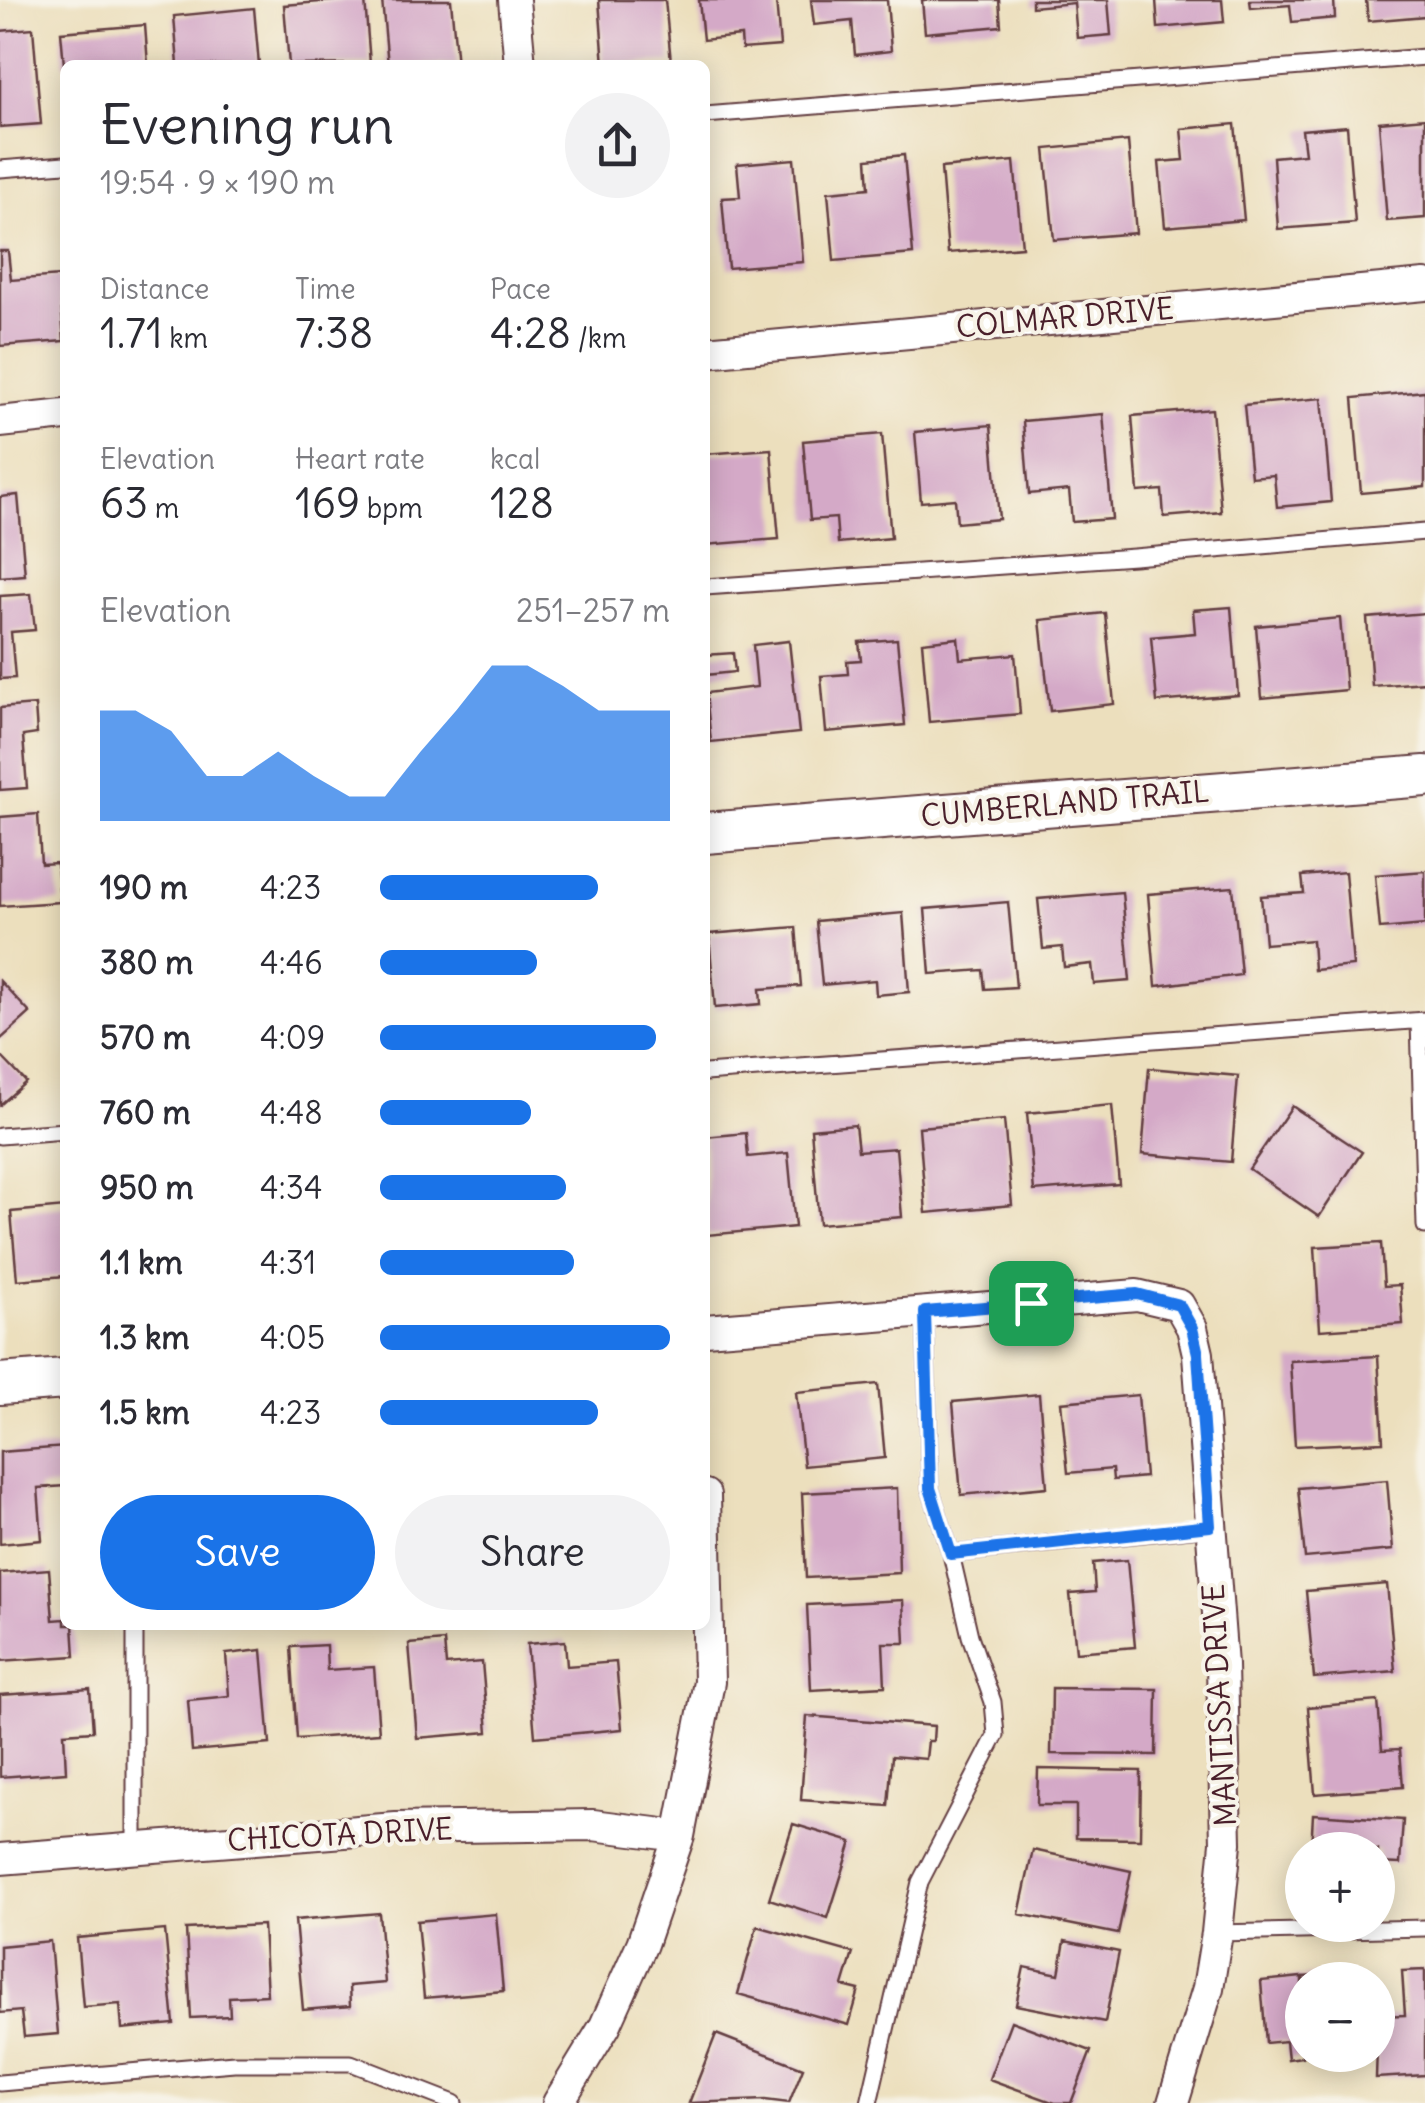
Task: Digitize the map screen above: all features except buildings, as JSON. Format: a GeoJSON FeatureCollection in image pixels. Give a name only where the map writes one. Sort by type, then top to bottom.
{"type":"FeatureCollection","features":[{"type":"Feature","properties":{"kind":"street"},"geometry":{"type":"LineString","coordinates":[[514,0],[520,60]]}},
{"type":"Feature","properties":{"kind":"street","name":"COLMAR DRIVE"},"geometry":{"type":"LineString","coordinates":[[710,352],[1425,284]]}},
{"type":"Feature","properties":{"kind":"street"},"geometry":{"type":"LineString","coordinates":[[0,422],[60,416]]}},
{"type":"Feature","properties":{"kind":"street","name":"CUMBERLAND TRAIL"},"geometry":{"type":"LineString","coordinates":[[710,833],[1425,776]]}},
{"type":"Feature","properties":{"kind":"street","name":"MANTISSA DRIVE"},"geometry":{"type":"LineString","coordinates":[[925,1312],[1137,1294],[1179,1305],[1192,1328],[1198,1354],[1222,1664],[1226,1842],[1208,1988],[1174,2103]]}},
{"type":"Feature","properties":{"kind":"street"},"geometry":{"type":"LineString","coordinates":[[710,1330],[925,1312]]}},
{"type":"Feature","properties":{"kind":"street"},"geometry":{"type":"LineString","coordinates":[[0,1384],[60,1379]]}},
{"type":"Feature","properties":{"kind":"street"},"geometry":{"type":"LineString","coordinates":[[558,2103],[605,2026],[620,1993],[642,1944],[679,1836],[709,1682],[708,1630]]}},
{"type":"Feature","properties":{"kind":"street","name":"CHICOTA DRIVE"},"geometry":{"type":"LineString","coordinates":[[0,1859],[396,1828],[592,1825],[679,1836]]}},
{"type":"Feature","properties":{"kind":"lane"},"geometry":{"type":"LineString","coordinates":[[710,115],[1425,57]]}},
{"type":"Feature","properties":{"kind":"lane"},"geometry":{"type":"LineString","coordinates":[[0,169],[60,164]]}},
{"type":"Feature","properties":{"kind":"lane"},"geometry":{"type":"LineString","coordinates":[[710,587],[1425,532]]}},
{"type":"Feature","properties":{"kind":"lane"},"geometry":{"type":"LineString","coordinates":[[710,1072],[1422,1020],[1425,1226]]}},
{"type":"Feature","properties":{"kind":"lane"},"geometry":{"type":"LineString","coordinates":[[0,1136],[60,1131]]}},
{"type":"Feature","properties":{"kind":"lane"},"geometry":{"type":"LineString","coordinates":[[869,2103],[920,1882],[996,1735],[994,1702],[970,1636],[951,1554],[930,1488],[925,1312]]}},
{"type":"Feature","properties":{"kind":"lane"},"geometry":{"type":"LineString","coordinates":[[951,1554],[1210,1526]]}},
{"type":"Feature","properties":{"kind":"lane"},"geometry":{"type":"LineString","coordinates":[[135,1630],[135,1848]]}},
{"type":"Feature","properties":{"kind":"lane"},"geometry":{"type":"LineString","coordinates":[[1217,1933],[1425,1928]]}},
{"type":"Feature","properties":{"kind":"lane"},"geometry":{"type":"LineString","coordinates":[[0,2083],[234,2063],[352,2063],[454,2103]]}},
{"type":"Feature","properties":{"kind":"route"},"geometry":{"type":"LineString","coordinates":[[1137,1294],[1179,1305],[1192,1328],[1198,1354],[1210,1526],[951,1554],[930,1488],[925,1312],[1031,1303],[1137,1294]]}}]}
